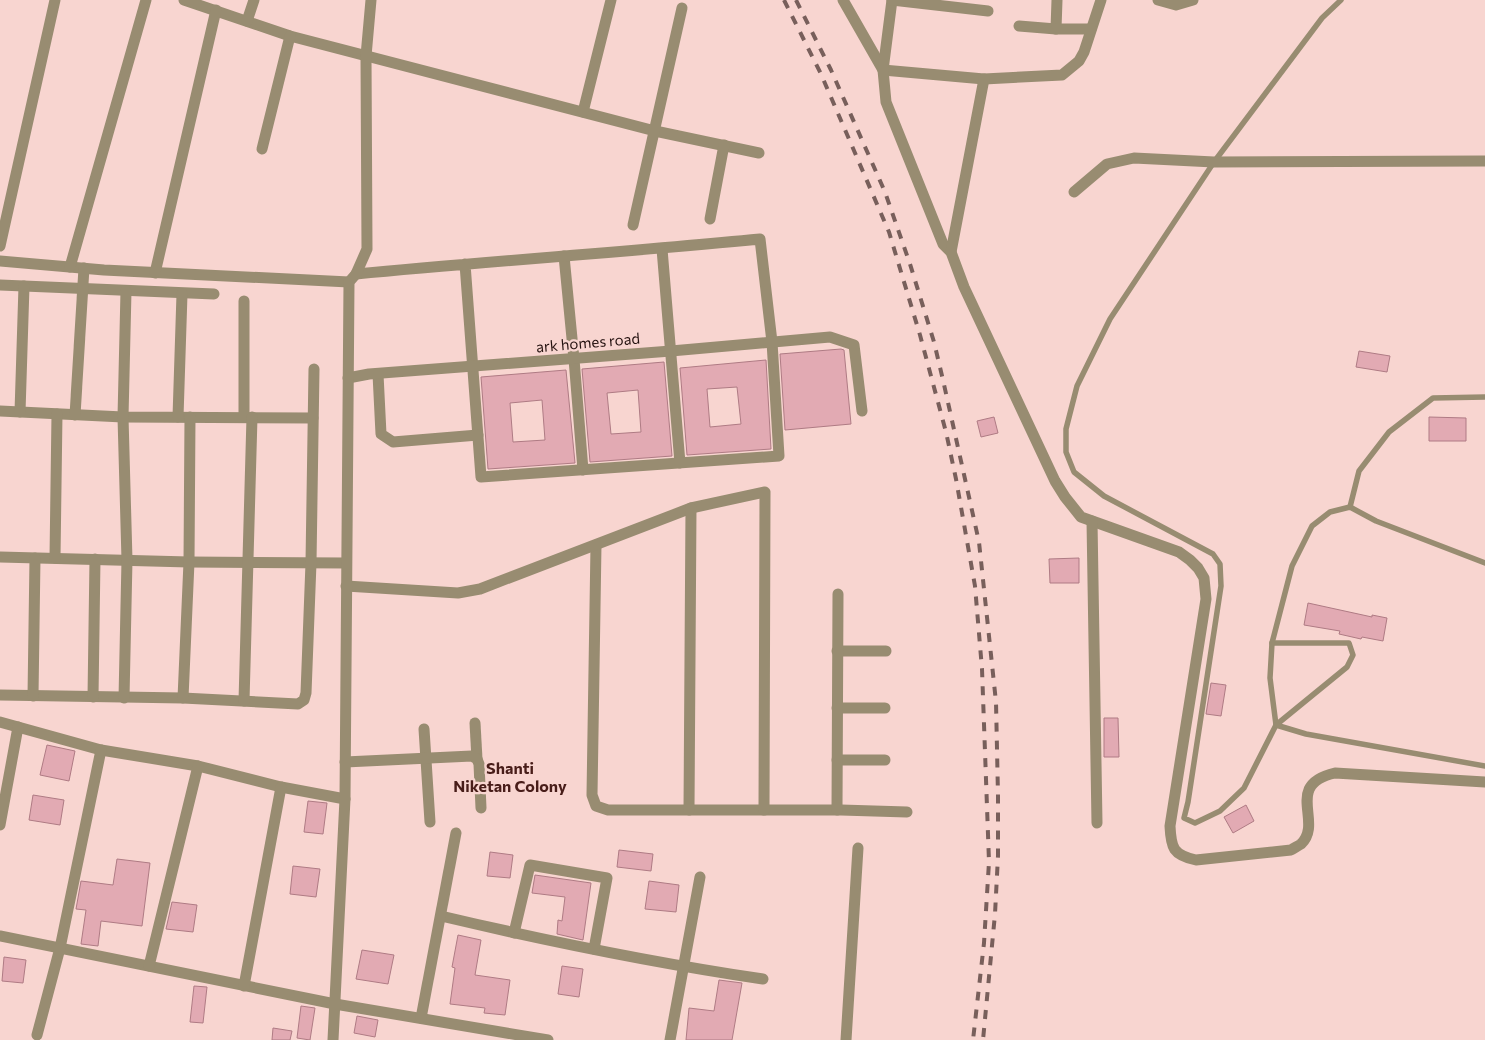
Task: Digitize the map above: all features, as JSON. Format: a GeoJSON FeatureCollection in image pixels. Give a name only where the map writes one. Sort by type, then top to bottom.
{"type":"FeatureCollection","features":[{"type":"Feature","properties":{"kind":"street"},"geometry":{"type":"LineString","coordinates":[[0,246],[55,0]]}},
{"type":"Feature","properties":{"kind":"street"},"geometry":{"type":"LineString","coordinates":[[70,267],[146,0]]}},
{"type":"Feature","properties":{"kind":"street"},"geometry":{"type":"LineString","coordinates":[[184,0],[290,36],[655,131],[760,153]]}},
{"type":"Feature","properties":{"kind":"street"},"geometry":{"type":"LineString","coordinates":[[247,21],[254,0]]}},
{"type":"Feature","properties":{"kind":"street"},"geometry":{"type":"LineString","coordinates":[[333,1040],[345,799],[348,378],[352,278],[367,249],[366,56],[371,0]]}},
{"type":"Feature","properties":{"kind":"street"},"geometry":{"type":"LineString","coordinates":[[583,112],[611,0]]}},
{"type":"Feature","properties":{"kind":"street"},"geometry":{"type":"LineString","coordinates":[[844,0],[883,70]]}},
{"type":"Feature","properties":{"kind":"street"},"geometry":{"type":"LineString","coordinates":[[988,11],[892,0],[883,70],[886,102],[943,244],[951,252],[968,296],[1055,481],[1065,497],[1081,517],[1179,552],[1198,568],[1204,578],[1206,599],[1170,826],[1170,840],[1174,851],[1184,857],[1196,860],[1291,850],[1301,843],[1307,835],[1306,801],[1313,781],[1329,775],[1485,782]]}},
{"type":"Feature","properties":{"kind":"street"},"geometry":{"type":"LineString","coordinates":[[1056,29],[1057,0]]}},
{"type":"Feature","properties":{"kind":"street"},"geometry":{"type":"LineString","coordinates":[[883,70],[984,79],[1062,75],[1079,61],[1084,52],[1101,0]]}},
{"type":"Feature","properties":{"kind":"street"},"geometry":{"type":"LineString","coordinates":[[1158,0],[1176,5],[1193,0]]}},
{"type":"Feature","properties":{"kind":"street"},"geometry":{"type":"LineString","coordinates":[[633,225],[682,8]]}},
{"type":"Feature","properties":{"kind":"street"},"geometry":{"type":"LineString","coordinates":[[155,273],[216,10]]}},
{"type":"Feature","properties":{"kind":"street"},"geometry":{"type":"LineString","coordinates":[[1019,26],[1091,29]]}},
{"type":"Feature","properties":{"kind":"street"},"geometry":{"type":"LineString","coordinates":[[262,149],[290,36]]}},
{"type":"Feature","properties":{"kind":"street"},"geometry":{"type":"LineString","coordinates":[[951,252],[984,79]]}},
{"type":"Feature","properties":{"kind":"street"},"geometry":{"type":"LineString","coordinates":[[710,219],[724,145]]}},
{"type":"Feature","properties":{"kind":"street"},"geometry":{"type":"LineString","coordinates":[[1074,192],[1107,164],[1134,158],[1214,162],[1485,161]]}},
{"type":"Feature","properties":{"kind":"street"},"geometry":{"type":"LineString","coordinates":[[0,261],[155,273],[352,278],[465,264],[662,249],[760,239],[772,342],[779,456],[481,477],[465,264]]}},
{"type":"Feature","properties":{"kind":"street"},"geometry":{"type":"LineString","coordinates":[[662,249],[680,463]]}},
{"type":"Feature","properties":{"kind":"street"},"geometry":{"type":"LineString","coordinates":[[564,256],[582,470]]}},
{"type":"Feature","properties":{"kind":"street"},"geometry":{"type":"LineString","coordinates":[[75,415],[84,268]]}},
{"type":"Feature","properties":{"kind":"street"},"geometry":{"type":"LineString","coordinates":[[0,285],[214,294]]}},
{"type":"Feature","properties":{"kind":"street"},"geometry":{"type":"LineString","coordinates":[[20,412],[24,286]]}},
{"type":"Feature","properties":{"kind":"street"},"geometry":{"type":"LineString","coordinates":[[124,698],[127,560],[123,417],[126,291]]}},
{"type":"Feature","properties":{"kind":"street"},"geometry":{"type":"LineString","coordinates":[[182,294],[189,562],[183,698]]}},
{"type":"Feature","properties":{"kind":"street"},"geometry":{"type":"LineString","coordinates":[[244,301],[248,417],[249,563],[244,701]]}},
{"type":"Feature","properties":{"kind":"street","name":"ark homes road"},"geometry":{"type":"LineString","coordinates":[[348,378],[830,336],[854,345],[862,411]]}},
{"type":"Feature","properties":{"kind":"street"},"geometry":{"type":"LineString","coordinates":[[0,695],[183,698],[298,704],[304,700],[306,693],[311,563],[314,369]]}},
{"type":"Feature","properties":{"kind":"street"},"geometry":{"type":"LineString","coordinates":[[378,374],[381,434],[393,442],[478,435]]}},
{"type":"Feature","properties":{"kind":"street"},"geometry":{"type":"LineString","coordinates":[[0,411],[123,417],[313,418]]}},
{"type":"Feature","properties":{"kind":"street"},"geometry":{"type":"LineString","coordinates":[[56,558],[57,414]]}},
{"type":"Feature","properties":{"kind":"street"},"geometry":{"type":"LineString","coordinates":[[346,586],[458,592],[494,584],[691,508],[765,492],[764,810]]}},
{"type":"Feature","properties":{"kind":"street"},"geometry":{"type":"LineString","coordinates":[[689,810],[691,508]]}},
{"type":"Feature","properties":{"kind":"street"},"geometry":{"type":"LineString","coordinates":[[1092,521],[1098,823]]}},
{"type":"Feature","properties":{"kind":"street"},"geometry":{"type":"LineString","coordinates":[[596,545],[592,795],[596,806],[608,810],[837,810],[907,812]]}},
{"type":"Feature","properties":{"kind":"street"},"geometry":{"type":"LineString","coordinates":[[0,557],[189,562],[346,563]]}},
{"type":"Feature","properties":{"kind":"street"},"geometry":{"type":"LineString","coordinates":[[33,696],[35,558]]}},
{"type":"Feature","properties":{"kind":"street"},"geometry":{"type":"LineString","coordinates":[[94,697],[95,559]]}},
{"type":"Feature","properties":{"kind":"street"},"geometry":{"type":"LineString","coordinates":[[837,810],[838,594]]}},
{"type":"Feature","properties":{"kind":"street"},"geometry":{"type":"LineString","coordinates":[[837,651],[886,650]]}},
{"type":"Feature","properties":{"kind":"street"},"geometry":{"type":"LineString","coordinates":[[837,708],[885,708]]}},
{"type":"Feature","properties":{"kind":"street"},"geometry":{"type":"LineString","coordinates":[[0,722],[101,750],[198,766],[281,787],[345,799]]}},
{"type":"Feature","properties":{"kind":"street"},"geometry":{"type":"LineString","coordinates":[[476,722],[481,808]]}},
{"type":"Feature","properties":{"kind":"street"},"geometry":{"type":"LineString","coordinates":[[0,825],[18,727]]}},
{"type":"Feature","properties":{"kind":"street"},"geometry":{"type":"LineString","coordinates":[[424,729],[430,822]]}},
{"type":"Feature","properties":{"kind":"street"},"geometry":{"type":"LineString","coordinates":[[37,1034],[60,948],[101,750]]}},
{"type":"Feature","properties":{"kind":"street"},"geometry":{"type":"LineString","coordinates":[[345,762],[472,756],[477,759]]}},
{"type":"Feature","properties":{"kind":"street"},"geometry":{"type":"LineString","coordinates":[[837,760],[885,760]]}},
{"type":"Feature","properties":{"kind":"street"},"geometry":{"type":"LineString","coordinates":[[149,966],[198,766]]}},
{"type":"Feature","properties":{"kind":"street"},"geometry":{"type":"LineString","coordinates":[[244,986],[281,787]]}},
{"type":"Feature","properties":{"kind":"street"},"geometry":{"type":"LineString","coordinates":[[421,1018],[456,833]]}},
{"type":"Feature","properties":{"kind":"street"},"geometry":{"type":"LineString","coordinates":[[846,1040],[858,848]]}},
{"type":"Feature","properties":{"kind":"street"},"geometry":{"type":"LineString","coordinates":[[514,933],[530,865],[607,878],[594,949]]}},
{"type":"Feature","properties":{"kind":"street"},"geometry":{"type":"LineString","coordinates":[[670,1040],[700,877]]}},
{"type":"Feature","properties":{"kind":"street"},"geometry":{"type":"LineString","coordinates":[[441,916],[514,933],[682,967],[764,979]]}},
{"type":"Feature","properties":{"kind":"street"},"geometry":{"type":"LineString","coordinates":[[0,936],[335,1004],[421,1018],[514,1037],[548,1040]]}},
{"type":"Feature","properties":{"kind":"lane"},"geometry":{"type":"LineString","coordinates":[[1272,643],[1349,643],[1353,655],[1347,667],[1276,725],[1244,788],[1220,811],[1195,823],[1184,818],[1221,586],[1220,564],[1213,554],[1104,496],[1074,472],[1066,452],[1066,429],[1077,386],[1110,319],[1214,162],[1322,18],[1341,0]]}},
{"type":"Feature","properties":{"kind":"lane"},"geometry":{"type":"LineString","coordinates":[[1350,507],[1359,471],[1389,432],[1433,398],[1485,397]]}},
{"type":"Feature","properties":{"kind":"lane"},"geometry":{"type":"LineString","coordinates":[[1276,725],[1270,678],[1272,643],[1292,566],[1312,526],[1330,512],[1350,507],[1376,521],[1485,563]]}},
{"type":"Feature","properties":{"kind":"lane"},"geometry":{"type":"LineString","coordinates":[[1276,725],[1306,734],[1485,766]]}},
{"type":"Feature","properties":{"kind":"building"},"geometry":{"type":"Polygon","coordinates":[[[844,350],[851,424],[785,430],[780,354],[844,350]]]}},
{"type":"Feature","properties":{"kind":"building"},"geometry":{"type":"Polygon","coordinates":[[[1359,351],[1390,356],[1387,372],[1356,367],[1359,351]]]}},
{"type":"Feature","properties":{"kind":"building"},"geometry":{"type":"Polygon","coordinates":[[[766,360],[771,449],[687,455],[680,368],[766,360]],[[737,387],[707,389],[710,427],[741,424],[737,387]]]}},
{"type":"Feature","properties":{"kind":"building"},"geometry":{"type":"Polygon","coordinates":[[[664,362],[672,456],[590,462],[582,369],[664,362]],[[638,390],[607,393],[611,434],[641,432],[638,390]]]}},
{"type":"Feature","properties":{"kind":"building"},"geometry":{"type":"Polygon","coordinates":[[[566,370],[575,463],[488,469],[481,377],[566,370]],[[542,400],[510,403],[513,442],[545,440],[542,400]]]}},
{"type":"Feature","properties":{"kind":"building"},"geometry":{"type":"Polygon","coordinates":[[[994,417],[998,433],[981,437],[977,421],[994,417]]]}},
{"type":"Feature","properties":{"kind":"building"},"geometry":{"type":"Polygon","coordinates":[[[1429,417],[1466,418],[1466,441],[1429,441],[1429,417]]]}},
{"type":"Feature","properties":{"kind":"building"},"geometry":{"type":"Polygon","coordinates":[[[1079,558],[1079,583],[1050,583],[1049,559],[1079,558]]]}},
{"type":"Feature","properties":{"kind":"building"},"geometry":{"type":"Polygon","coordinates":[[[1308,603],[1372,617],[1372,615],[1387,618],[1383,641],[1362,637],[1361,639],[1339,634],[1340,631],[1304,625],[1308,603]]]}},
{"type":"Feature","properties":{"kind":"building"},"geometry":{"type":"Polygon","coordinates":[[[1211,683],[1226,685],[1221,716],[1206,714],[1211,683]]]}},
{"type":"Feature","properties":{"kind":"building"},"geometry":{"type":"Polygon","coordinates":[[[1104,718],[1118,718],[1119,757],[1104,757],[1104,718]]]}},
{"type":"Feature","properties":{"kind":"building"},"geometry":{"type":"Polygon","coordinates":[[[47,745],[75,751],[69,781],[40,775],[47,745]]]}},
{"type":"Feature","properties":{"kind":"building"},"geometry":{"type":"Polygon","coordinates":[[[33,795],[64,800],[60,825],[29,820],[33,795]]]}},
{"type":"Feature","properties":{"kind":"building"},"geometry":{"type":"Polygon","coordinates":[[[308,801],[327,803],[323,834],[304,832],[308,801]]]}},
{"type":"Feature","properties":{"kind":"building"},"geometry":{"type":"Polygon","coordinates":[[[1246,805],[1254,821],[1233,833],[1224,817],[1246,805]]]}},
{"type":"Feature","properties":{"kind":"building"},"geometry":{"type":"Polygon","coordinates":[[[619,850],[653,854],[651,871],[617,867],[619,850]]]}},
{"type":"Feature","properties":{"kind":"building"},"geometry":{"type":"Polygon","coordinates":[[[490,852],[513,855],[510,878],[487,876],[490,852]]]}},
{"type":"Feature","properties":{"kind":"building"},"geometry":{"type":"Polygon","coordinates":[[[117,859],[150,863],[142,926],[101,921],[98,946],[81,944],[86,910],[76,909],[81,881],[113,885],[117,859]]]}},
{"type":"Feature","properties":{"kind":"building"},"geometry":{"type":"Polygon","coordinates":[[[293,866],[320,869],[316,897],[290,894],[293,866]]]}},
{"type":"Feature","properties":{"kind":"building"},"geometry":{"type":"Polygon","coordinates":[[[535,875],[591,883],[583,940],[557,934],[558,920],[562,921],[565,897],[532,893],[535,875]]]}},
{"type":"Feature","properties":{"kind":"building"},"geometry":{"type":"Polygon","coordinates":[[[649,881],[679,885],[676,912],[645,909],[649,881]]]}},
{"type":"Feature","properties":{"kind":"building"},"geometry":{"type":"Polygon","coordinates":[[[172,902],[197,905],[193,932],[166,929],[172,902]]]}},
{"type":"Feature","properties":{"kind":"building"},"geometry":{"type":"Polygon","coordinates":[[[458,935],[481,940],[475,975],[510,980],[505,1015],[484,1013],[485,1008],[450,1004],[455,968],[452,967],[458,935]]]}},
{"type":"Feature","properties":{"kind":"building"},"geometry":{"type":"Polygon","coordinates":[[[362,950],[394,955],[388,984],[356,979],[362,950]]]}},
{"type":"Feature","properties":{"kind":"building"},"geometry":{"type":"Polygon","coordinates":[[[4,957],[26,960],[23,983],[2,981],[4,957]]]}},
{"type":"Feature","properties":{"kind":"building"},"geometry":{"type":"Polygon","coordinates":[[[562,966],[583,969],[579,997],[558,994],[562,966]]]}},
{"type":"Feature","properties":{"kind":"building"},"geometry":{"type":"Polygon","coordinates":[[[719,980],[742,983],[732,1040],[686,1040],[689,1008],[714,1011],[719,980]]]}},
{"type":"Feature","properties":{"kind":"building"},"geometry":{"type":"Polygon","coordinates":[[[194,986],[207,987],[203,1023],[190,1022],[194,986]]]}},
{"type":"Feature","properties":{"kind":"building"},"geometry":{"type":"Polygon","coordinates":[[[301,1006],[315,1008],[310,1040],[297,1038],[301,1006]]]}},
{"type":"Feature","properties":{"kind":"building"},"geometry":{"type":"Polygon","coordinates":[[[357,1016],[378,1020],[375,1037],[354,1033],[357,1016]]]}},
{"type":"Feature","properties":{"kind":"building"},"geometry":{"type":"Polygon","coordinates":[[[273,1028],[292,1031],[290,1040],[272,1040],[273,1028]]]}},
{"type":"Feature","properties":{"kind":"railway"},"geometry":{"type":"LineString","coordinates":[[784,0],[821,74],[889,232],[920,335],[946,432],[956,479],[975,586],[982,669],[989,862],[984,943],[973,1040]]}},
{"type":"Feature","properties":{"kind":"railway"},"geometry":{"type":"LineString","coordinates":[[796,0],[831,70],[885,192],[910,264],[934,342],[979,542],[996,702],[998,796],[998,856],[995,914],[983,1040]]}},
{"type":"Feature","properties":{"kind":"district","name":"Shanti Niketan Colony"},"geometry":{"type":"Point","coordinates":[510,777]}}]}
